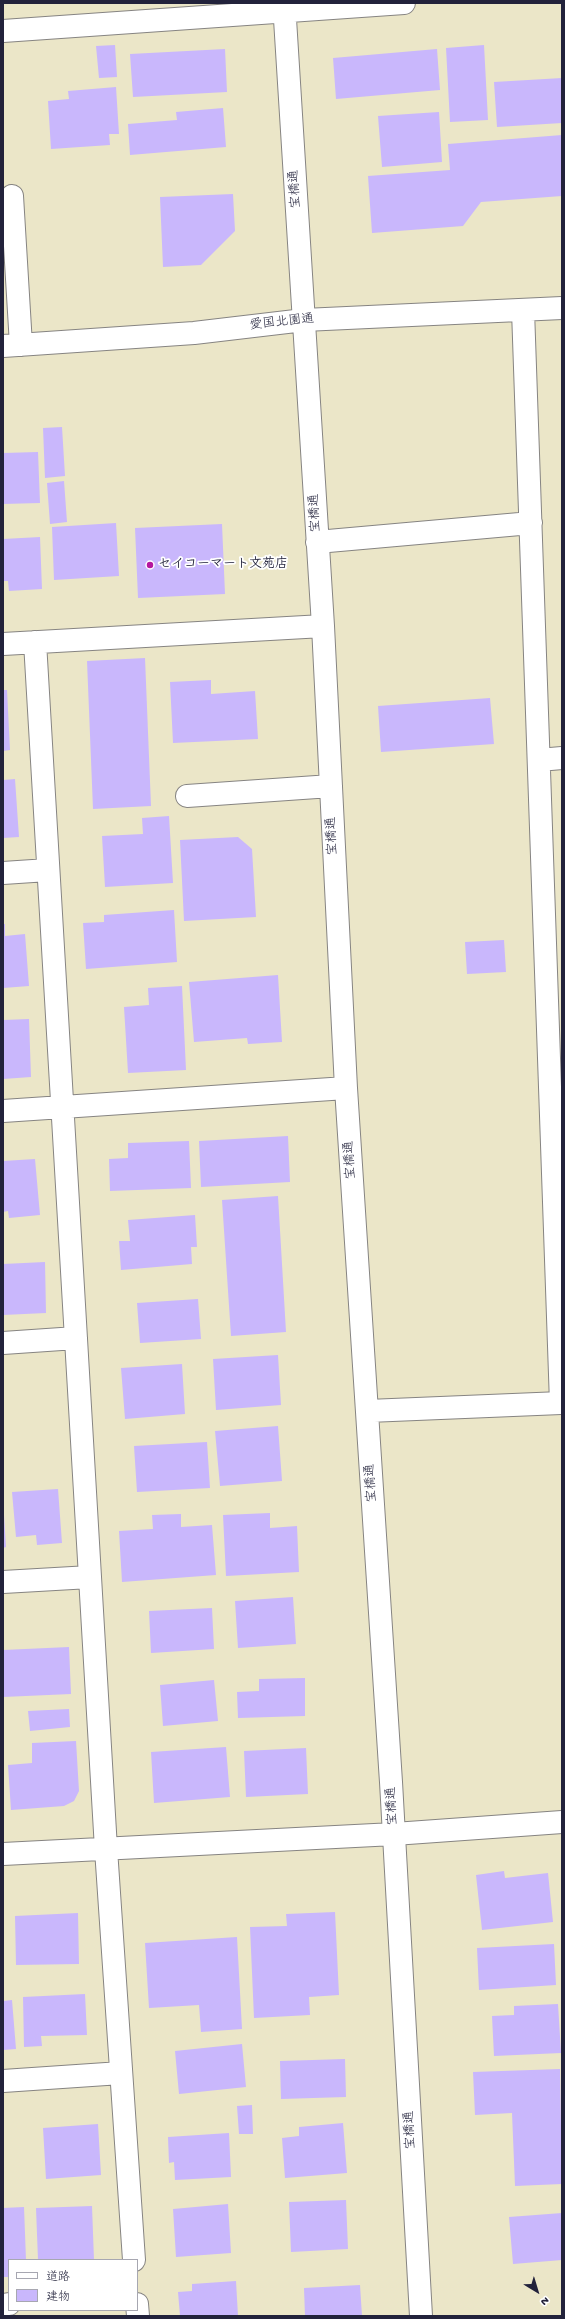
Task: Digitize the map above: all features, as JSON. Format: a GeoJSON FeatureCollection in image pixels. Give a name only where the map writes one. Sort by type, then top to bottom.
{"type":"FeatureCollection","features":[{"type":"Feature","properties":{"kind":"street"},"geometry":{"type":"LineString","coordinates":[[3,31],[284,7],[404,3]]}},
{"type":"Feature","properties":{"kind":"street","name":"宝橋通"},"geometry":{"type":"LineString","coordinates":[[284,7],[323,626],[346,1088],[368,1411],[394,1834],[421,2316]]}},
{"type":"Feature","properties":{"kind":"street"},"geometry":{"type":"LineString","coordinates":[[12,196],[12,346]]}},
{"type":"Feature","properties":{"kind":"street","name":"愛国北園通"},"geometry":{"type":"LineString","coordinates":[[12,346],[194,333],[304,320],[562,308]]}},
{"type":"Feature","properties":{"kind":"street"},"geometry":{"type":"LineString","coordinates":[[368,1411],[562,1412],[557,1146],[539,760],[523,310]]}},
{"type":"Feature","properties":{"kind":"street"},"geometry":{"type":"LineString","coordinates":[[318,542],[531,523]]}},
{"type":"Feature","properties":{"kind":"street"},"geometry":{"type":"LineString","coordinates":[[3,644],[323,626]]}},
{"type":"Feature","properties":{"kind":"street"},"geometry":{"type":"LineString","coordinates":[[35,642],[106,1849],[134,2259]]}},
{"type":"Feature","properties":{"kind":"street"},"geometry":{"type":"LineString","coordinates":[[539,760],[562,758]]}},
{"type":"Feature","properties":{"kind":"street"},"geometry":{"type":"LineString","coordinates":[[187,796],[331,786]]}},
{"type":"Feature","properties":{"kind":"street"},"geometry":{"type":"LineString","coordinates":[[3,873],[48,870]]}},
{"type":"Feature","properties":{"kind":"street"},"geometry":{"type":"LineString","coordinates":[[3,1111],[346,1088]]}},
{"type":"Feature","properties":{"kind":"street"},"geometry":{"type":"LineString","coordinates":[[3,1343],[76,1338]]}},
{"type":"Feature","properties":{"kind":"street"},"geometry":{"type":"LineString","coordinates":[[3,1582],[90,1577]]}},
{"type":"Feature","properties":{"kind":"street"},"geometry":{"type":"LineString","coordinates":[[3,1854],[394,1834],[562,1822]]}},
{"type":"Feature","properties":{"kind":"street"},"geometry":{"type":"LineString","coordinates":[[3,2081],[121,2073]]}},
{"type":"Feature","properties":{"kind":"building"},"geometry":{"type":"Polygon","coordinates":[[[115,45],[117,77],[99,78],[96,46],[115,45]]]}},
{"type":"Feature","properties":{"kind":"building"},"geometry":{"type":"Polygon","coordinates":[[[484,45],[488,120],[450,122],[446,48],[484,45]]]}},
{"type":"Feature","properties":{"kind":"building"},"geometry":{"type":"Polygon","coordinates":[[[225,49],[227,92],[133,97],[130,54],[225,49]]]}},
{"type":"Feature","properties":{"kind":"building"},"geometry":{"type":"Polygon","coordinates":[[[437,49],[440,90],[336,99],[333,58],[437,49]]]}},
{"type":"Feature","properties":{"kind":"building"},"geometry":{"type":"Polygon","coordinates":[[[562,78],[562,123],[497,127],[494,82],[562,78]]]}},
{"type":"Feature","properties":{"kind":"building"},"geometry":{"type":"Polygon","coordinates":[[[116,87],[119,134],[109,134],[110,145],[51,149],[48,101],[69,99],[68,91],[116,87]]]}},
{"type":"Feature","properties":{"kind":"building"},"geometry":{"type":"Polygon","coordinates":[[[223,108],[226,147],[130,155],[128,124],[177,120],[176,112],[223,108]]]}},
{"type":"Feature","properties":{"kind":"building"},"geometry":{"type":"Polygon","coordinates":[[[439,112],[442,162],[382,167],[378,116],[439,112]]]}},
{"type":"Feature","properties":{"kind":"building"},"geometry":{"type":"Polygon","coordinates":[[[562,135],[562,196],[481,202],[463,226],[372,233],[368,176],[450,170],[448,144],[562,135]]]}},
{"type":"Feature","properties":{"kind":"building"},"geometry":{"type":"Polygon","coordinates":[[[233,194],[235,231],[201,265],[163,267],[160,197],[233,194]]]}},
{"type":"Feature","properties":{"kind":"building"},"geometry":{"type":"Polygon","coordinates":[[[62,427],[65,476],[45,478],[43,428],[62,427]]]}},
{"type":"Feature","properties":{"kind":"building"},"geometry":{"type":"Polygon","coordinates":[[[38,452],[40,503],[3,504],[3,453],[38,452]]]}},
{"type":"Feature","properties":{"kind":"building"},"geometry":{"type":"Polygon","coordinates":[[[64,481],[67,522],[50,524],[47,483],[64,481]]]}},
{"type":"Feature","properties":{"kind":"building"},"geometry":{"type":"Polygon","coordinates":[[[116,523],[119,576],[54,580],[52,527],[116,523]]]}},
{"type":"Feature","properties":{"kind":"building"},"geometry":{"type":"Polygon","coordinates":[[[222,524],[225,594],[138,598],[135,528],[222,524]]]}},
{"type":"Feature","properties":{"kind":"building"},"geometry":{"type":"Polygon","coordinates":[[[40,537],[42,589],[9,591],[8,581],[3,581],[3,539],[40,537]]]}},
{"type":"Feature","properties":{"kind":"building"},"geometry":{"type":"Polygon","coordinates":[[[145,658],[151,806],[93,809],[87,661],[145,658]]]}},
{"type":"Feature","properties":{"kind":"building"},"geometry":{"type":"Polygon","coordinates":[[[211,680],[211,694],[255,691],[258,739],[173,743],[170,682],[211,680]]]}},
{"type":"Feature","properties":{"kind":"building"},"geometry":{"type":"Polygon","coordinates":[[[3,690],[7,690],[10,750],[3,751],[3,690]]]}},
{"type":"Feature","properties":{"kind":"building"},"geometry":{"type":"Polygon","coordinates":[[[490,698],[494,744],[381,752],[378,706],[490,698]]]}},
{"type":"Feature","properties":{"kind":"building"},"geometry":{"type":"Polygon","coordinates":[[[15,779],[19,837],[3,838],[3,780],[15,779]]]}},
{"type":"Feature","properties":{"kind":"building"},"geometry":{"type":"Polygon","coordinates":[[[169,816],[173,883],[105,887],[102,836],[143,834],[142,818],[169,816]]]}},
{"type":"Feature","properties":{"kind":"building"},"geometry":{"type":"Polygon","coordinates":[[[238,837],[252,849],[256,917],[184,921],[180,840],[238,837]]]}},
{"type":"Feature","properties":{"kind":"building"},"geometry":{"type":"Polygon","coordinates":[[[174,910],[177,962],[86,969],[83,923],[104,922],[104,915],[174,910]]]}},
{"type":"Feature","properties":{"kind":"building"},"geometry":{"type":"Polygon","coordinates":[[[3,924],[5,924],[5,936],[25,934],[29,986],[3,988],[3,924]]]}},
{"type":"Feature","properties":{"kind":"building"},"geometry":{"type":"Polygon","coordinates":[[[504,940],[506,972],[467,974],[465,942],[504,940]]]}},
{"type":"Feature","properties":{"kind":"building"},"geometry":{"type":"Polygon","coordinates":[[[278,975],[282,1042],[248,1044],[247,1038],[194,1042],[189,982],[278,975]]]}},
{"type":"Feature","properties":{"kind":"building"},"geometry":{"type":"Polygon","coordinates":[[[182,986],[186,1070],[128,1073],[124,1007],[149,1005],[148,988],[182,986]]]}},
{"type":"Feature","properties":{"kind":"building"},"geometry":{"type":"Polygon","coordinates":[[[29,1019],[31,1077],[3,1079],[3,1020],[29,1019]]]}},
{"type":"Feature","properties":{"kind":"building"},"geometry":{"type":"Polygon","coordinates":[[[288,1136],[290,1182],[201,1187],[199,1141],[288,1136]]]}},
{"type":"Feature","properties":{"kind":"building"},"geometry":{"type":"Polygon","coordinates":[[[189,1141],[191,1188],[110,1191],[109,1159],[128,1158],[128,1143],[189,1141]]]}},
{"type":"Feature","properties":{"kind":"building"},"geometry":{"type":"Polygon","coordinates":[[[35,1159],[40,1215],[9,1218],[8,1211],[3,1212],[3,1161],[35,1159]]]}},
{"type":"Feature","properties":{"kind":"building"},"geometry":{"type":"Polygon","coordinates":[[[278,1196],[286,1332],[231,1336],[222,1200],[278,1196]]]}},
{"type":"Feature","properties":{"kind":"building"},"geometry":{"type":"Polygon","coordinates":[[[195,1215],[197,1247],[191,1247],[192,1264],[121,1270],[119,1241],[130,1241],[128,1220],[195,1215]]]}},
{"type":"Feature","properties":{"kind":"building"},"geometry":{"type":"Polygon","coordinates":[[[45,1262],[46,1313],[3,1315],[3,1264],[45,1262]]]}},
{"type":"Feature","properties":{"kind":"building"},"geometry":{"type":"Polygon","coordinates":[[[198,1299],[201,1339],[140,1343],[137,1303],[198,1299]]]}},
{"type":"Feature","properties":{"kind":"building"},"geometry":{"type":"Polygon","coordinates":[[[278,1355],[281,1405],[216,1410],[213,1359],[278,1355]]]}},
{"type":"Feature","properties":{"kind":"building"},"geometry":{"type":"Polygon","coordinates":[[[182,1364],[185,1414],[125,1419],[121,1368],[182,1364]]]}},
{"type":"Feature","properties":{"kind":"building"},"geometry":{"type":"Polygon","coordinates":[[[278,1426],[282,1481],[220,1486],[215,1431],[278,1426]]]}},
{"type":"Feature","properties":{"kind":"building"},"geometry":{"type":"Polygon","coordinates":[[[207,1442],[210,1488],[137,1492],[134,1446],[207,1442]]]}},
{"type":"Feature","properties":{"kind":"building"},"geometry":{"type":"Polygon","coordinates":[[[58,1489],[62,1543],[37,1545],[36,1535],[16,1537],[12,1492],[58,1489]]]}},
{"type":"Feature","properties":{"kind":"building"},"geometry":{"type":"Polygon","coordinates":[[[270,1513],[270,1528],[297,1526],[299,1572],[226,1576],[223,1515],[270,1513]]]}},
{"type":"Feature","properties":{"kind":"building"},"geometry":{"type":"Polygon","coordinates":[[[181,1514],[181,1527],[212,1525],[216,1575],[122,1582],[119,1531],[153,1529],[152,1515],[181,1514]]]}},
{"type":"Feature","properties":{"kind":"building"},"geometry":{"type":"Polygon","coordinates":[[[4,1515],[6,1547],[3,1548],[3,1516],[4,1515]]]}},
{"type":"Feature","properties":{"kind":"building"},"geometry":{"type":"Polygon","coordinates":[[[293,1597],[296,1644],[238,1648],[235,1601],[293,1597]]]}},
{"type":"Feature","properties":{"kind":"building"},"geometry":{"type":"Polygon","coordinates":[[[212,1608],[214,1649],[151,1653],[149,1611],[212,1608]]]}},
{"type":"Feature","properties":{"kind":"building"},"geometry":{"type":"Polygon","coordinates":[[[69,1647],[71,1694],[3,1697],[3,1650],[69,1647]]]}},
{"type":"Feature","properties":{"kind":"building"},"geometry":{"type":"Polygon","coordinates":[[[305,1678],[305,1716],[238,1718],[237,1692],[259,1691],[259,1679],[305,1678]]]}},
{"type":"Feature","properties":{"kind":"building"},"geometry":{"type":"Polygon","coordinates":[[[214,1680],[218,1721],[163,1726],[160,1685],[214,1680]]]}},
{"type":"Feature","properties":{"kind":"building"},"geometry":{"type":"Polygon","coordinates":[[[69,1709],[70,1727],[30,1731],[28,1711],[69,1709]]]}},
{"type":"Feature","properties":{"kind":"building"},"geometry":{"type":"Polygon","coordinates":[[[76,1741],[79,1791],[74,1801],[64,1806],[11,1810],[8,1765],[32,1763],[32,1743],[76,1741]]]}},
{"type":"Feature","properties":{"kind":"building"},"geometry":{"type":"Polygon","coordinates":[[[226,1747],[230,1797],[154,1803],[151,1752],[226,1747]]]}},
{"type":"Feature","properties":{"kind":"building"},"geometry":{"type":"Polygon","coordinates":[[[306,1748],[308,1794],[246,1797],[244,1751],[306,1748]]]}},
{"type":"Feature","properties":{"kind":"building"},"geometry":{"type":"Polygon","coordinates":[[[504,1871],[505,1878],[548,1873],[553,1922],[482,1930],[476,1875],[504,1871]]]}},
{"type":"Feature","properties":{"kind":"building"},"geometry":{"type":"Polygon","coordinates":[[[335,1912],[339,1995],[309,1997],[310,2015],[254,2018],[250,1927],[287,1926],[286,1914],[335,1912]]]}},
{"type":"Feature","properties":{"kind":"building"},"geometry":{"type":"Polygon","coordinates":[[[78,1913],[79,1964],[16,1965],[15,1916],[78,1913]]]}},
{"type":"Feature","properties":{"kind":"building"},"geometry":{"type":"Polygon","coordinates":[[[237,1937],[242,2029],[201,2032],[199,2005],[149,2008],[145,1943],[237,1937]]]}},
{"type":"Feature","properties":{"kind":"building"},"geometry":{"type":"Polygon","coordinates":[[[554,1944],[556,1985],[479,1990],[477,1948],[554,1944]]]}},
{"type":"Feature","properties":{"kind":"building"},"geometry":{"type":"Polygon","coordinates":[[[85,1994],[87,2035],[41,2036],[42,2046],[24,2047],[23,1997],[85,1994]]]}},
{"type":"Feature","properties":{"kind":"building"},"geometry":{"type":"Polygon","coordinates":[[[12,2000],[16,2049],[3,2050],[3,2001],[12,2000]]]}},
{"type":"Feature","properties":{"kind":"building"},"geometry":{"type":"Polygon","coordinates":[[[558,2004],[561,2053],[494,2056],[492,2016],[514,2015],[514,2006],[558,2004]]]}},
{"type":"Feature","properties":{"kind":"building"},"geometry":{"type":"Polygon","coordinates":[[[242,2044],[246,2087],[179,2094],[175,2051],[242,2044]]]}},
{"type":"Feature","properties":{"kind":"building"},"geometry":{"type":"Polygon","coordinates":[[[345,2059],[346,2097],[281,2099],[280,2061],[345,2059]]]}},
{"type":"Feature","properties":{"kind":"building"},"geometry":{"type":"Polygon","coordinates":[[[560,2069],[562,2184],[515,2186],[512,2113],[475,2115],[473,2072],[560,2069]]]}},
{"type":"Feature","properties":{"kind":"building"},"geometry":{"type":"Polygon","coordinates":[[[252,2105],[253,2134],[239,2134],[237,2106],[252,2105]]]}},
{"type":"Feature","properties":{"kind":"building"},"geometry":{"type":"Polygon","coordinates":[[[343,2123],[347,2173],[285,2178],[282,2138],[299,2136],[299,2127],[343,2123]]]}},
{"type":"Feature","properties":{"kind":"building"},"geometry":{"type":"Polygon","coordinates":[[[98,2124],[101,2175],[46,2179],[43,2128],[98,2124]]]}},
{"type":"Feature","properties":{"kind":"building"},"geometry":{"type":"Polygon","coordinates":[[[229,2133],[231,2177],[175,2180],[174,2162],[169,2163],[168,2137],[229,2133]]]}},
{"type":"Feature","properties":{"kind":"building"},"geometry":{"type":"Polygon","coordinates":[[[346,2200],[348,2249],[291,2252],[289,2202],[346,2200]]]}},
{"type":"Feature","properties":{"kind":"building"},"geometry":{"type":"Polygon","coordinates":[[[228,2204],[231,2253],[176,2257],[173,2209],[228,2204]]]}},
{"type":"Feature","properties":{"kind":"building"},"geometry":{"type":"Polygon","coordinates":[[[92,2206],[94,2259],[38,2259],[36,2208],[92,2206]]]}},
{"type":"Feature","properties":{"kind":"building"},"geometry":{"type":"Polygon","coordinates":[[[24,2207],[26,2259],[8,2259],[8,2277],[3,2277],[3,2208],[24,2207]]]}},
{"type":"Feature","properties":{"kind":"building"},"geometry":{"type":"Polygon","coordinates":[[[562,2213],[562,2260],[513,2264],[509,2217],[562,2213]]]}},
{"type":"Feature","properties":{"kind":"building"},"geometry":{"type":"Polygon","coordinates":[[[236,2281],[238,2316],[180,2316],[178,2292],[192,2291],[192,2284],[236,2281]]]}},
{"type":"Feature","properties":{"kind":"building"},"geometry":{"type":"Polygon","coordinates":[[[360,2285],[362,2316],[305,2316],[304,2288],[360,2285]]]}},
{"type":"Feature","properties":{"kind":"place","name":"セイコーマート文苑店"},"geometry":{"type":"Point","coordinates":[150,565]}}]}
